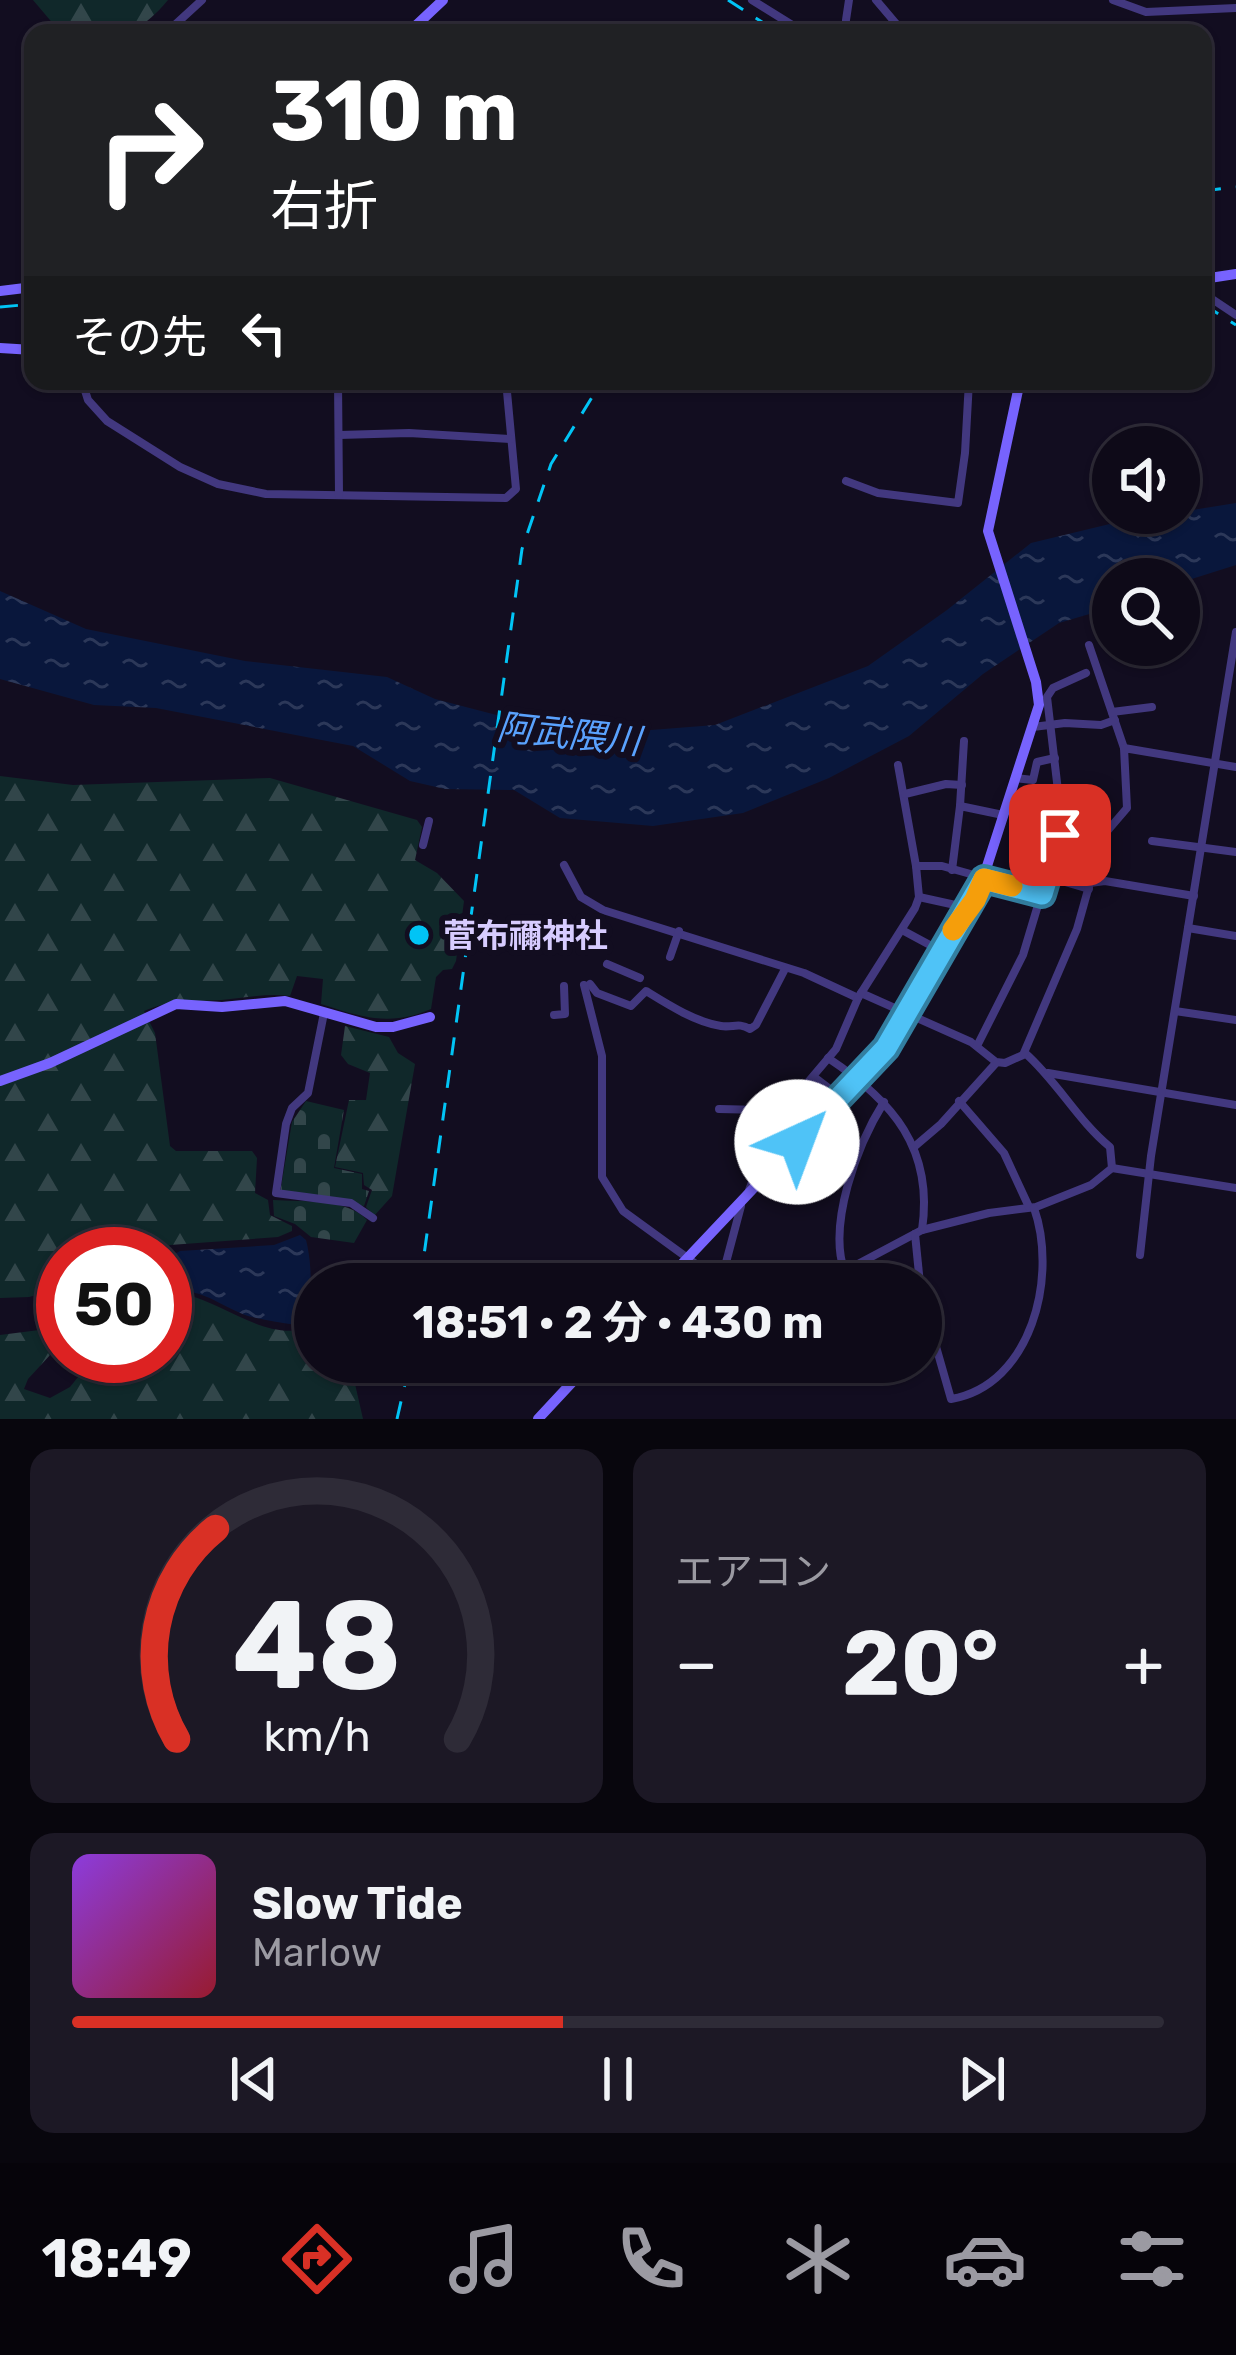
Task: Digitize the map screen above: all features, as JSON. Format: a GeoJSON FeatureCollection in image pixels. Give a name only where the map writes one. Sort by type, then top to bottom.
{"type":"FeatureCollection","features":[{"type":"Feature","properties":{"kind":"main road"},"geometry":{"type":"LineString","coordinates":[[417,24],[442,0]]}},
{"type":"Feature","properties":{"kind":"main road"},"geometry":{"type":"LineString","coordinates":[[682,1263],[886,1048],[984,879],[1039,700],[988,532],[1018,390]]}},
{"type":"Feature","properties":{"kind":"main road"},"geometry":{"type":"LineString","coordinates":[[0,1081],[176,1004],[222,1006],[274,1000],[376,1027],[430,1017]]}},
{"type":"Feature","properties":{"kind":"main road"},"geometry":{"type":"LineString","coordinates":[[538,1419],[571,1383]]}},
{"type":"Feature","properties":{"kind":"street"},"geometry":{"type":"LineString","coordinates":[[176,24],[202,0]]}},
{"type":"Feature","properties":{"kind":"street"},"geometry":{"type":"LineString","coordinates":[[752,0],[791,24]]}},
{"type":"Feature","properties":{"kind":"street"},"geometry":{"type":"LineString","coordinates":[[846,20],[849,0]]}},
{"type":"Feature","properties":{"kind":"street"},"geometry":{"type":"LineString","coordinates":[[876,0],[896,24]]}},
{"type":"Feature","properties":{"kind":"street"},"geometry":{"type":"LineString","coordinates":[[1113,0],[1146,12],[1236,8]]}},
{"type":"Feature","properties":{"kind":"street"},"geometry":{"type":"LineString","coordinates":[[84,390],[107,421],[197,477],[266,494],[509,498],[516,489],[507,390]]}},
{"type":"Feature","properties":{"kind":"street"},"geometry":{"type":"LineString","coordinates":[[338,390],[339,495]]}},
{"type":"Feature","properties":{"kind":"street"},"geometry":{"type":"LineString","coordinates":[[846,482],[878,493],[958,503],[968,390]]}},
{"type":"Feature","properties":{"kind":"street"},"geometry":{"type":"LineString","coordinates":[[340,435],[409,433],[511,439]]}},
{"type":"Feature","properties":{"kind":"street"},"geometry":{"type":"LineString","coordinates":[[1140,1255],[1236,632]]}},
{"type":"Feature","properties":{"kind":"street"},"geometry":{"type":"LineString","coordinates":[[564,865],[581,897],[598,908],[679,931],[907,1012],[976,1046],[996,1062],[1011,1062],[1025,1053],[1072,941],[1103,836],[1124,815],[1129,802],[1124,748],[1089,645]]}},
{"type":"Feature","properties":{"kind":"street"},"geometry":{"type":"LineString","coordinates":[[976,1046],[1020,962],[1062,825],[1046,701],[1049,692],[1086,673]]}},
{"type":"Feature","properties":{"kind":"street"},"geometry":{"type":"LineString","coordinates":[[1033,727],[1152,707]]}},
{"type":"Feature","properties":{"kind":"street"},"geometry":{"type":"LineString","coordinates":[[952,869],[964,741]]}},
{"type":"Feature","properties":{"kind":"street"},"geometry":{"type":"LineString","coordinates":[[1124,748],[1236,766]]}},
{"type":"Feature","properties":{"kind":"street"},"geometry":{"type":"LineString","coordinates":[[1015,778],[1033,780],[1037,762],[1055,758]]}},
{"type":"Feature","properties":{"kind":"street"},"geometry":{"type":"LineString","coordinates":[[726,1263],[745,1196],[779,1115],[828,1058],[919,897],[898,765]]}},
{"type":"Feature","properties":{"kind":"street"},"geometry":{"type":"LineString","coordinates":[[905,794],[943,784],[962,785]]}},
{"type":"Feature","properties":{"kind":"street"},"geometry":{"type":"LineString","coordinates":[[960,806],[1004,815]]}},
{"type":"Feature","properties":{"kind":"street"},"geometry":{"type":"LineString","coordinates":[[423,844],[429,821]]}},
{"type":"Feature","properties":{"kind":"street"},"geometry":{"type":"LineString","coordinates":[[1152,841],[1236,852]]}},
{"type":"Feature","properties":{"kind":"street"},"geometry":{"type":"LineString","coordinates":[[916,866],[952,869],[1042,894]]}},
{"type":"Feature","properties":{"kind":"street"},"geometry":{"type":"LineString","coordinates":[[1048,877],[1193,896]]}},
{"type":"Feature","properties":{"kind":"street"},"geometry":{"type":"LineString","coordinates":[[919,897],[969,908]]}},
{"type":"Feature","properties":{"kind":"street"},"geometry":{"type":"LineString","coordinates":[[1188,928],[1236,936]]}},
{"type":"Feature","properties":{"kind":"street"},"geometry":{"type":"LineString","coordinates":[[902,930],[941,950]]}},
{"type":"Feature","properties":{"kind":"street"},"geometry":{"type":"LineString","coordinates":[[670,958],[679,931]]}},
{"type":"Feature","properties":{"kind":"street"},"geometry":{"type":"LineString","coordinates":[[607,964],[640,978]]}},
{"type":"Feature","properties":{"kind":"street"},"geometry":{"type":"LineString","coordinates":[[696,1263],[623,1211],[602,1177],[602,1056],[587,984],[631,1006],[646,991],[693,1016],[724,1027],[738,1024],[750,1029],[785,969]]}},
{"type":"Feature","properties":{"kind":"street"},"geometry":{"type":"LineString","coordinates":[[554,1015],[565,1014],[564,986]]}},
{"type":"Feature","properties":{"kind":"street"},"geometry":{"type":"LineString","coordinates":[[324,1011],[308,1093],[292,1108],[286,1124],[276,1193],[355,1204],[373,1218]]}},
{"type":"Feature","properties":{"kind":"street"},"geometry":{"type":"LineString","coordinates":[[1175,1011],[1236,1020]]}},
{"type":"Feature","properties":{"kind":"street"},"geometry":{"type":"LineString","coordinates":[[1025,1053],[1048,1073],[1092,1134],[1111,1147],[1112,1168]]}},
{"type":"Feature","properties":{"kind":"street"},"geometry":{"type":"LineString","coordinates":[[828,1058],[884,1102],[914,1147],[927,1190],[919,1232],[920,1263]]}},
{"type":"Feature","properties":{"kind":"street"},"geometry":{"type":"LineString","coordinates":[[914,1147],[996,1062]]}},
{"type":"Feature","properties":{"kind":"street"},"geometry":{"type":"LineString","coordinates":[[1048,1073],[1236,1105]]}},
{"type":"Feature","properties":{"kind":"street"},"geometry":{"type":"LineString","coordinates":[[814,1077],[839,1096]]}},
{"type":"Feature","properties":{"kind":"street"},"geometry":{"type":"LineString","coordinates":[[942,1368],[951,1399],[990,1385],[1030,1332],[1039,1299],[1041,1228],[1004,1153],[959,1101]]}},
{"type":"Feature","properties":{"kind":"street"},"geometry":{"type":"LineString","coordinates":[[843,1263],[840,1215],[859,1155],[884,1102]]}},
{"type":"Feature","properties":{"kind":"street"},"geometry":{"type":"LineString","coordinates":[[718,1109],[779,1115]]}},
{"type":"Feature","properties":{"kind":"street"},"geometry":{"type":"LineString","coordinates":[[864,1263],[919,1232],[1031,1207],[1091,1185],[1112,1168],[1236,1188]]}},
{"type":"Feature","properties":{"kind":"green space"},"geometry":{"type":"Polygon","coordinates":[[[33,0],[168,0],[143,24],[53,24],[33,0]]]}},
{"type":"Feature","properties":{"kind":"green space"},"geometry":{"type":"Polygon","coordinates":[[[0,776],[73,785],[270,778],[417,820],[422,827],[415,860],[437,873],[464,901],[456,961],[452,969],[436,977],[431,1009],[389,1019],[349,1013],[321,1004],[323,979],[297,976],[290,996],[182,1002],[144,1011],[155,1033],[170,1146],[176,1151],[252,1151],[257,1158],[255,1193],[268,1200],[270,1215],[292,1226],[292,1231],[278,1237],[192,1243],[192,1227],[36,1227],[36,1295],[0,1298],[0,776]]]}},
{"type":"Feature","properties":{"kind":"green space"},"geometry":{"type":"Polygon","coordinates":[[[345,1026],[389,1037],[398,1053],[415,1064],[392,1196],[374,1216],[366,1207],[372,1190],[364,1185],[363,1173],[335,1167],[349,1100],[366,1100],[370,1073],[348,1064],[341,1055],[345,1026]]]}},
{"type":"Feature","properties":{"kind":"green space"},"geometry":{"type":"Polygon","coordinates":[[[306,1101],[344,1110],[334,1168],[362,1174],[362,1189],[369,1191],[364,1206],[280,1193],[292,1122],[306,1101]]]}},
{"type":"Feature","properties":{"kind":"green space"},"geometry":{"type":"Polygon","coordinates":[[[273,1200],[336,1205],[367,1220],[354,1243],[311,1237],[274,1216],[273,1200]]]}},
{"type":"Feature","properties":{"kind":"green space"},"geometry":{"type":"Polygon","coordinates":[[[192,1296],[259,1325],[294,1330],[294,1383],[355,1383],[363,1419],[0,1419],[0,1335],[36,1330],[36,1370],[24,1389],[50,1398],[73,1383],[192,1383],[192,1296]]]}},
{"type":"Feature","properties":{"kind":"water","name":"阿武隈川"},"geometry":{"type":"Polygon","coordinates":[[[1236,503],[1236,565],[1200,576],[1200,558],[1092,558],[1092,613],[1059,623],[983,674],[909,736],[829,778],[743,813],[653,826],[560,818],[514,790],[445,789],[410,781],[353,746],[156,708],[94,705],[0,679],[0,591],[86,629],[245,661],[387,677],[435,699],[523,722],[613,733],[715,725],[868,666],[1031,543],[1092,528],[1092,534],[1200,534],[1200,509],[1236,503]]]}},
{"type":"Feature","properties":{"kind":"water"},"geometry":{"type":"Polygon","coordinates":[[[300,1235],[306,1240],[309,1263],[294,1263],[294,1324],[248,1316],[192,1293],[192,1250],[274,1245],[300,1235]]]}},
{"type":"Feature","properties":{"kind":"railway"},"geometry":{"type":"LineString","coordinates":[[728,0],[765,24]]}},
{"type":"Feature","properties":{"kind":"railway"},"geometry":{"type":"LineString","coordinates":[[1212,190],[1236,187]]}},
{"type":"Feature","properties":{"kind":"railway"},"geometry":{"type":"LineString","coordinates":[[0,307],[24,305]]}},
{"type":"Feature","properties":{"kind":"railway"},"geometry":{"type":"LineString","coordinates":[[1212,310],[1236,325]]}},
{"type":"Feature","properties":{"kind":"railway"},"geometry":{"type":"LineString","coordinates":[[423,1263],[522,549],[551,464],[596,390]]}},
{"type":"Feature","properties":{"kind":"railway"},"geometry":{"type":"LineString","coordinates":[[397,1419],[405,1383]]}},
{"type":"Feature","properties":{"kind":"slow traffic"},"geometry":{"type":"LineString","coordinates":[[953,930],[984,879],[1012,886]]}},
{"type":"Feature","properties":{"kind":"place","name":"菅布禰神社"},"geometry":{"type":"Point","coordinates":[419,935]}},
{"type":"Feature","properties":{"kind":"route"},"geometry":{"type":"LineString","coordinates":[[797,1142],[886,1048],[984,879],[1042,894],[1060,835]]}}]}
